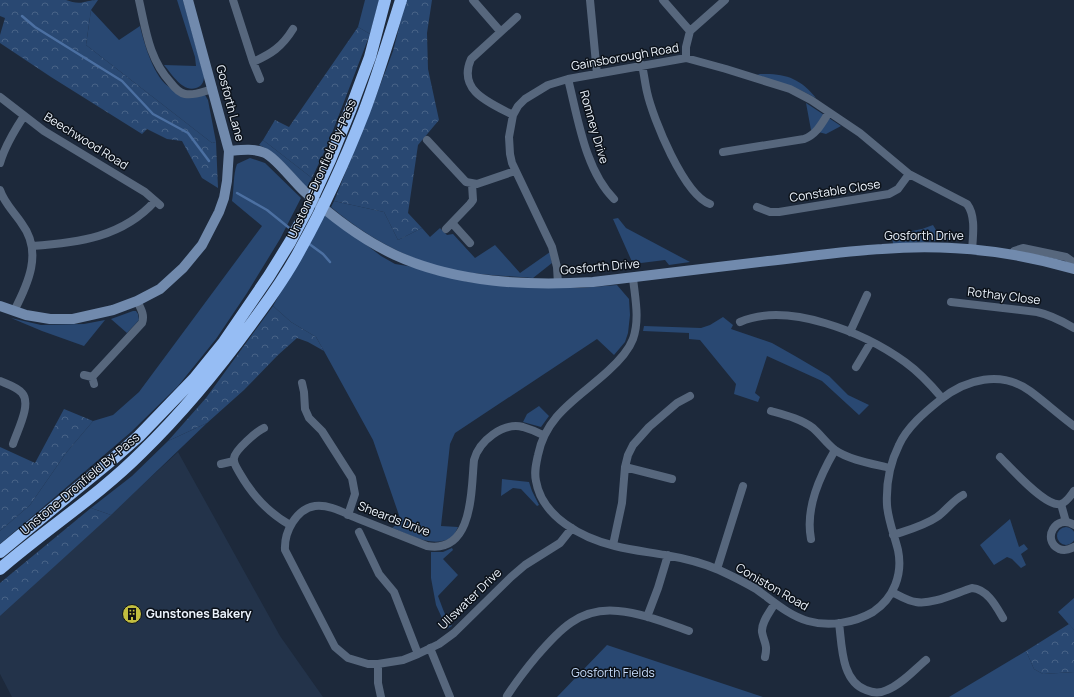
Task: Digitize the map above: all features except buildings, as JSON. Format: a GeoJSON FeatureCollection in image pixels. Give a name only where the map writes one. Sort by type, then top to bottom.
{"type":"FeatureCollection","features":[{"type":"Feature","properties":{"kind":"highway","name":"Unstone-Dronfield By-Pass"},"geometry":{"type":"LineString","coordinates":[[0,569],[88,499],[140,454],[200,391],[274,293],[300,250],[325,202],[336,162],[370,57],[385,0]]}},
{"type":"Feature","properties":{"kind":"highway","name":"Unstone-Dronfield By-Pass"},"geometry":{"type":"LineString","coordinates":[[0,552],[139,436],[194,379],[224,342],[269,276],[290,242],[364,113],[383,60],[400,0]]}},
{"type":"Feature","properties":{"kind":"street"},"geometry":{"type":"LineString","coordinates":[[139,0],[152,55],[161,72],[174,87],[184,94],[196,94],[213,89]]}},
{"type":"Feature","properties":{"kind":"street","name":"Gosforth Lane"},"geometry":{"type":"LineString","coordinates":[[0,306],[39,317],[73,319],[114,310],[150,295],[169,282],[202,245],[219,212],[224,198],[229,151],[188,0]]}},
{"type":"Feature","properties":{"kind":"street"},"geometry":{"type":"LineString","coordinates":[[233,0],[260,79]]}},
{"type":"Feature","properties":{"kind":"street"},"geometry":{"type":"LineString","coordinates":[[473,0],[500,31]]}},
{"type":"Feature","properties":{"kind":"street"},"geometry":{"type":"LineString","coordinates":[[590,0],[597,74]]}},
{"type":"Feature","properties":{"kind":"street"},"geometry":{"type":"LineString","coordinates":[[663,0],[690,31]]}},
{"type":"Feature","properties":{"kind":"street"},"geometry":{"type":"LineString","coordinates":[[686,58],[687,42],[690,31],[725,0]]}},
{"type":"Feature","properties":{"kind":"street"},"geometry":{"type":"LineString","coordinates":[[513,115],[472,89],[467,75],[467,67],[471,59],[516,17]]}},
{"type":"Feature","properties":{"kind":"street"},"geometry":{"type":"LineString","coordinates":[[253,62],[276,50],[292,29]]}},
{"type":"Feature","properties":{"kind":"street","name":"Gainsborough Road"},"geometry":{"type":"LineString","coordinates":[[558,284],[557,267],[552,247],[512,163],[509,146],[510,126],[513,115],[521,102],[536,91],[548,85],[568,79],[686,58],[726,68],[790,90],[811,100],[860,133],[909,174],[967,204],[972,216],[972,250]]}},
{"type":"Feature","properties":{"kind":"street"},"geometry":{"type":"LineString","coordinates":[[642,65],[647,93],[654,116],[667,145],[678,167],[690,185],[701,199],[710,204]]}},
{"type":"Feature","properties":{"kind":"street","name":"Romney Drive"},"geometry":{"type":"LineString","coordinates":[[568,79],[584,142],[591,163],[605,190],[614,199]]}},
{"type":"Feature","properties":{"kind":"street","name":"Beechwood Road"},"geometry":{"type":"LineString","coordinates":[[0,96],[24,116],[69,147],[145,192],[158,203],[133,221],[110,232],[83,241],[32,246]]}},
{"type":"Feature","properties":{"kind":"street"},"geometry":{"type":"LineString","coordinates":[[723,152],[804,139],[812,136],[829,112]]}},
{"type":"Feature","properties":{"kind":"street"},"geometry":{"type":"LineString","coordinates":[[0,163],[2,154],[10,137],[24,116]]}},
{"type":"Feature","properties":{"kind":"street"},"geometry":{"type":"LineString","coordinates":[[427,140],[466,182],[472,184],[486,182],[516,171]]}},
{"type":"Feature","properties":{"kind":"street","name":"Gosforth Drive"},"geometry":{"type":"LineString","coordinates":[[229,151],[249,150],[266,153],[305,192],[338,219],[372,243],[395,255],[432,269],[466,276],[505,281],[558,284],[593,282],[806,256],[883,249],[932,248],[972,250],[1013,255],[1073,269]]}},
{"type":"Feature","properties":{"kind":"street","name":"Constable Close"},"geometry":{"type":"LineString","coordinates":[[757,207],[770,212],[779,212],[889,194],[898,189],[909,174]]}},
{"type":"Feature","properties":{"kind":"street"},"geometry":{"type":"LineString","coordinates":[[470,244],[449,226],[470,204],[472,200],[472,184]]}},
{"type":"Feature","properties":{"kind":"street"},"geometry":{"type":"LineString","coordinates":[[0,190],[6,204],[23,225],[32,246],[31,273],[27,286],[14,311]]}},
{"type":"Feature","properties":{"kind":"street","name":"Coniston Road"},"geometry":{"type":"LineString","coordinates":[[633,278],[637,312],[636,328],[629,346],[614,365],[565,407],[553,420],[543,435],[538,451],[536,467],[536,483],[539,492],[550,510],[560,520],[572,528],[613,546],[668,555],[716,569],[752,587],[796,617],[823,624],[839,623],[857,619],[880,607],[892,592],[898,577],[899,564],[898,550],[893,535],[887,504],[890,468],[903,437],[926,412],[942,398],[954,390],[980,379],[1001,379],[1020,385],[1030,391],[1074,426]]}},
{"type":"Feature","properties":{"kind":"street"},"geometry":{"type":"LineString","coordinates":[[850,332],[867,295]]}},
{"type":"Feature","properties":{"kind":"street"},"geometry":{"type":"LineString","coordinates":[[90,379],[142,323],[144,318],[137,301]]}},
{"type":"Feature","properties":{"kind":"street","name":"Rothay Close"},"geometry":{"type":"LineString","coordinates":[[952,302],[1038,312],[1062,320],[1074,328]]}},
{"type":"Feature","properties":{"kind":"street"},"geometry":{"type":"LineString","coordinates":[[740,322],[754,316],[790,315],[811,319],[850,332],[891,352],[920,374],[942,398]]}},
{"type":"Feature","properties":{"kind":"street"},"geometry":{"type":"LineString","coordinates":[[856,367],[871,342]]}},
{"type":"Feature","properties":{"kind":"street"},"geometry":{"type":"LineString","coordinates":[[0,381],[18,389],[23,393],[26,401],[25,410],[13,444]]}},
{"type":"Feature","properties":{"kind":"street"},"geometry":{"type":"LineString","coordinates":[[302,383],[305,409],[309,418],[322,431],[352,478],[355,494],[348,515]]}},
{"type":"Feature","properties":{"kind":"street"},"geometry":{"type":"LineString","coordinates":[[613,546],[622,503],[625,467],[628,455],[633,445],[640,436],[677,403],[690,396]]}},
{"type":"Feature","properties":{"kind":"street"},"geometry":{"type":"LineString","coordinates":[[771,411],[807,423],[815,429],[835,450],[848,457],[890,468]]}},
{"type":"Feature","properties":{"kind":"street","name":"Sheards Drive"},"geometry":{"type":"LineString","coordinates":[[290,525],[303,512],[315,506],[334,509],[427,546],[435,547],[448,544],[460,533],[466,520],[469,510],[474,460],[476,453],[484,442],[495,433],[514,427],[522,427],[543,435]]}},
{"type":"Feature","properties":{"kind":"street"},"geometry":{"type":"LineString","coordinates":[[264,428],[249,439],[235,454],[234,461],[251,492],[259,502],[278,518],[290,525]]}},
{"type":"Feature","properties":{"kind":"street"},"geometry":{"type":"LineString","coordinates":[[811,539],[809,519],[812,504],[820,481],[835,450]]}},
{"type":"Feature","properties":{"kind":"street"},"geometry":{"type":"LineString","coordinates":[[1000,457],[1022,480],[1042,497],[1056,504],[1061,504],[1069,498],[1074,491]]}},
{"type":"Feature","properties":{"kind":"street"},"geometry":{"type":"LineString","coordinates":[[221,464],[234,461]]}},
{"type":"Feature","properties":{"kind":"street"},"geometry":{"type":"LineString","coordinates":[[625,467],[672,479]]}},
{"type":"Feature","properties":{"kind":"street"},"geometry":{"type":"LineString","coordinates":[[716,569],[743,486]]}},
{"type":"Feature","properties":{"kind":"street"},"geometry":{"type":"LineString","coordinates":[[893,535],[932,521],[943,513],[957,498],[963,495]]}},
{"type":"Feature","properties":{"kind":"street"},"geometry":{"type":"LineString","coordinates":[[1061,504],[1066,522]]}},
{"type":"Feature","properties":{"kind":"street"},"geometry":{"type":"LineString","coordinates":[[1074,525],[1066,522],[1056,525],[1051,534],[1053,544],[1061,550],[1074,547]]}},
{"type":"Feature","properties":{"kind":"street","name":"Ullswater Drive"},"geometry":{"type":"LineString","coordinates":[[290,525],[285,538],[285,550],[330,639],[340,652],[358,662],[368,664],[403,660],[439,644],[454,633],[510,577],[526,565],[560,544],[572,528]]}},
{"type":"Feature","properties":{"kind":"street"},"geometry":{"type":"LineString","coordinates":[[359,532],[379,574],[394,592],[418,654]]}},
{"type":"Feature","properties":{"kind":"street"},"geometry":{"type":"LineString","coordinates":[[647,617],[668,555]]}},
{"type":"Feature","properties":{"kind":"street"},"geometry":{"type":"LineString","coordinates":[[892,592],[910,601],[923,603],[972,588],[978,588],[991,600],[1003,618]]}},
{"type":"Feature","properties":{"kind":"street"},"geometry":{"type":"LineString","coordinates":[[765,657],[766,646],[762,631],[775,603]]}},
{"type":"Feature","properties":{"kind":"street"},"geometry":{"type":"LineString","coordinates":[[507,696],[518,680],[551,640],[563,628],[578,618],[597,611],[607,610],[628,612],[689,630]]}},
{"type":"Feature","properties":{"kind":"street"},"geometry":{"type":"LineString","coordinates":[[839,623],[848,673],[861,688],[875,692],[888,690],[926,660]]}},
{"type":"Feature","properties":{"kind":"street"},"geometry":{"type":"LineString","coordinates":[[430,648],[450,697]]}},
{"type":"Feature","properties":{"kind":"street"},"geometry":{"type":"LineString","coordinates":[[378,664],[378,683],[381,697]]}},
{"type":"Feature","properties":{"kind":"shaded area"},"geometry":{"type":"Polygon","coordinates":[[[178,452],[280,636],[323,697],[12,697],[0,674],[0,616],[178,452]]]}},
{"type":"Feature","properties":{"kind":"green space"},"geometry":{"type":"Polygon","coordinates":[[[0,0],[66,0],[80,3],[98,0],[91,10],[86,45],[212,143],[216,142],[218,188],[202,178],[182,141],[167,139],[147,129],[142,134],[0,43],[0,35],[5,18],[0,16],[0,0]]]}},
{"type":"Feature","properties":{"kind":"green space"},"geometry":{"type":"Polygon","coordinates":[[[177,0],[183,0],[204,76],[204,80],[200,86],[191,89],[182,85],[164,65],[196,66],[195,57],[177,0]]]}},
{"type":"Feature","properties":{"kind":"green space"},"geometry":{"type":"Polygon","coordinates":[[[365,0],[379,0],[370,34],[358,27],[365,0]]]}},
{"type":"Feature","properties":{"kind":"green space"},"geometry":{"type":"Polygon","coordinates":[[[406,0],[432,0],[427,33],[428,69],[439,120],[418,145],[408,213],[422,228],[398,240],[384,212],[334,201],[393,51],[406,0]]]}},
{"type":"Feature","properties":{"kind":"green space"},"geometry":{"type":"Polygon","coordinates":[[[91,10],[119,40],[140,26],[151,60],[155,69],[165,83],[174,89],[205,95],[208,100],[216,142],[212,143],[86,45],[91,10]]]}},
{"type":"Feature","properties":{"kind":"green space"},"geometry":{"type":"Polygon","coordinates":[[[358,27],[370,34],[327,146],[312,178],[263,140],[275,120],[289,127],[358,27]]]}},
{"type":"Feature","properties":{"kind":"green space"},"geometry":{"type":"Polygon","coordinates":[[[757,75],[784,76],[798,81],[816,98],[798,89],[757,75]]]}},
{"type":"Feature","properties":{"kind":"green space"},"geometry":{"type":"Polygon","coordinates":[[[806,103],[841,126],[826,134],[811,130],[806,103]]]}},
{"type":"Feature","properties":{"kind":"green space"},"geometry":{"type":"Polygon","coordinates":[[[263,140],[312,178],[307,188],[279,158],[266,148],[259,145],[263,140]]]}},
{"type":"Feature","properties":{"kind":"green space"},"geometry":{"type":"Polygon","coordinates":[[[250,158],[265,163],[301,198],[280,239],[247,293],[216,339],[178,386],[131,432],[0,544],[0,531],[30,505],[66,453],[93,421],[113,415],[139,392],[262,226],[232,201],[237,164],[250,158]]]}},
{"type":"Feature","properties":{"kind":"green space"},"geometry":{"type":"Polygon","coordinates":[[[334,201],[384,212],[398,240],[422,228],[430,237],[440,228],[447,235],[453,234],[475,258],[495,245],[520,273],[550,252],[552,263],[533,278],[457,271],[439,267],[406,255],[374,238],[331,207],[334,201]]]}},
{"type":"Feature","properties":{"kind":"green space"},"geometry":{"type":"Polygon","coordinates":[[[325,213],[381,256],[395,264],[414,267],[434,274],[469,282],[545,288],[580,288],[617,285],[629,299],[630,315],[628,333],[625,342],[614,355],[597,339],[455,433],[450,444],[441,526],[458,527],[451,538],[444,541],[436,542],[421,539],[392,528],[401,521],[373,440],[316,337],[291,322],[273,306],[325,213]]]}},
{"type":"Feature","properties":{"kind":"green space"},"geometry":{"type":"Polygon","coordinates":[[[618,218],[626,228],[690,262],[669,265],[665,260],[633,264],[613,219],[618,218]]]}},
{"type":"Feature","properties":{"kind":"green space"},"geometry":{"type":"Polygon","coordinates":[[[933,225],[936,230],[950,240],[893,244],[892,235],[922,229],[933,225]]]}},
{"type":"Feature","properties":{"kind":"green space"},"geometry":{"type":"Polygon","coordinates":[[[273,306],[291,322],[316,337],[324,351],[297,338],[244,390],[207,423],[168,441],[206,398],[273,306]]]}},
{"type":"Feature","properties":{"kind":"green space"},"geometry":{"type":"Polygon","coordinates":[[[136,311],[138,314],[139,320],[127,333],[111,319],[136,311]]]}},
{"type":"Feature","properties":{"kind":"green space"},"geometry":{"type":"Polygon","coordinates":[[[723,317],[733,325],[731,329],[772,343],[829,376],[848,395],[869,405],[859,415],[822,381],[767,356],[755,393],[760,397],[758,402],[734,394],[736,384],[700,340],[689,339],[689,333],[643,331],[644,326],[701,328],[710,325],[723,317]]]}},
{"type":"Feature","properties":{"kind":"green space"},"geometry":{"type":"Polygon","coordinates":[[[11,318],[41,325],[84,324],[105,320],[84,346],[11,318]]]}},
{"type":"Feature","properties":{"kind":"green space"},"geometry":{"type":"Polygon","coordinates":[[[539,406],[549,416],[541,427],[523,422],[527,414],[539,406]]]}},
{"type":"Feature","properties":{"kind":"green space"},"geometry":{"type":"Polygon","coordinates":[[[64,409],[93,421],[66,453],[30,505],[0,531],[0,447],[35,463],[64,409]]]}},
{"type":"Feature","properties":{"kind":"green space"},"geometry":{"type":"Polygon","coordinates":[[[207,423],[111,515],[91,508],[132,476],[168,441],[207,423]]]}},
{"type":"Feature","properties":{"kind":"green space"},"geometry":{"type":"Polygon","coordinates":[[[502,479],[529,482],[539,505],[537,506],[521,489],[513,488],[501,496],[502,479]]]}},
{"type":"Feature","properties":{"kind":"green space"},"geometry":{"type":"Polygon","coordinates":[[[91,508],[111,515],[0,616],[0,583],[91,508]]]}},
{"type":"Feature","properties":{"kind":"green space"},"geometry":{"type":"Polygon","coordinates":[[[1010,519],[1019,547],[1024,544],[1028,549],[1021,554],[1026,565],[1021,568],[1012,559],[1007,557],[994,565],[980,545],[1010,519]]]}},
{"type":"Feature","properties":{"kind":"green space"},"geometry":{"type":"Polygon","coordinates":[[[1066,527],[1072,530],[1075,536],[1072,542],[1066,545],[1060,542],[1057,536],[1060,530],[1066,527]]]}},
{"type":"Feature","properties":{"kind":"green space"},"geometry":{"type":"Polygon","coordinates":[[[452,548],[453,550],[443,559],[458,575],[438,596],[444,612],[452,626],[447,629],[436,605],[431,578],[431,552],[443,552],[452,548]]]}},
{"type":"Feature","properties":{"kind":"green space"},"geometry":{"type":"Polygon","coordinates":[[[1074,598],[1074,630],[1058,612],[1074,598]]]}},
{"type":"Feature","properties":{"kind":"green space"},"geometry":{"type":"Polygon","coordinates":[[[1069,624],[1074,630],[1074,672],[1043,674],[1034,669],[1026,651],[1069,624]]]}},
{"type":"Feature","properties":{"kind":"green space","name":"Gosforth Fields"},"geometry":{"type":"Polygon","coordinates":[[[607,645],[763,697],[557,697],[607,645]]]}},
{"type":"Feature","properties":{"kind":"green space"},"geometry":{"type":"Polygon","coordinates":[[[1026,651],[1034,669],[1043,674],[1074,672],[1074,697],[949,697],[1026,651]]]}},
{"type":"Feature","properties":{"kind":"waterway"},"geometry":{"type":"LineString","coordinates":[[22,16],[35,27],[122,81],[153,114],[188,133],[209,161]]}},
{"type":"Feature","properties":{"kind":"waterway"},"geometry":{"type":"LineString","coordinates":[[237,193],[267,210],[293,231]]}},
{"type":"Feature","properties":{"kind":"waterway"},"geometry":{"type":"LineString","coordinates":[[308,243],[323,254],[330,262]]}},
{"type":"Feature","properties":{"kind":"place","name":"Gunstones Bakery"},"geometry":{"type":"Point","coordinates":[132,614]}}]}
